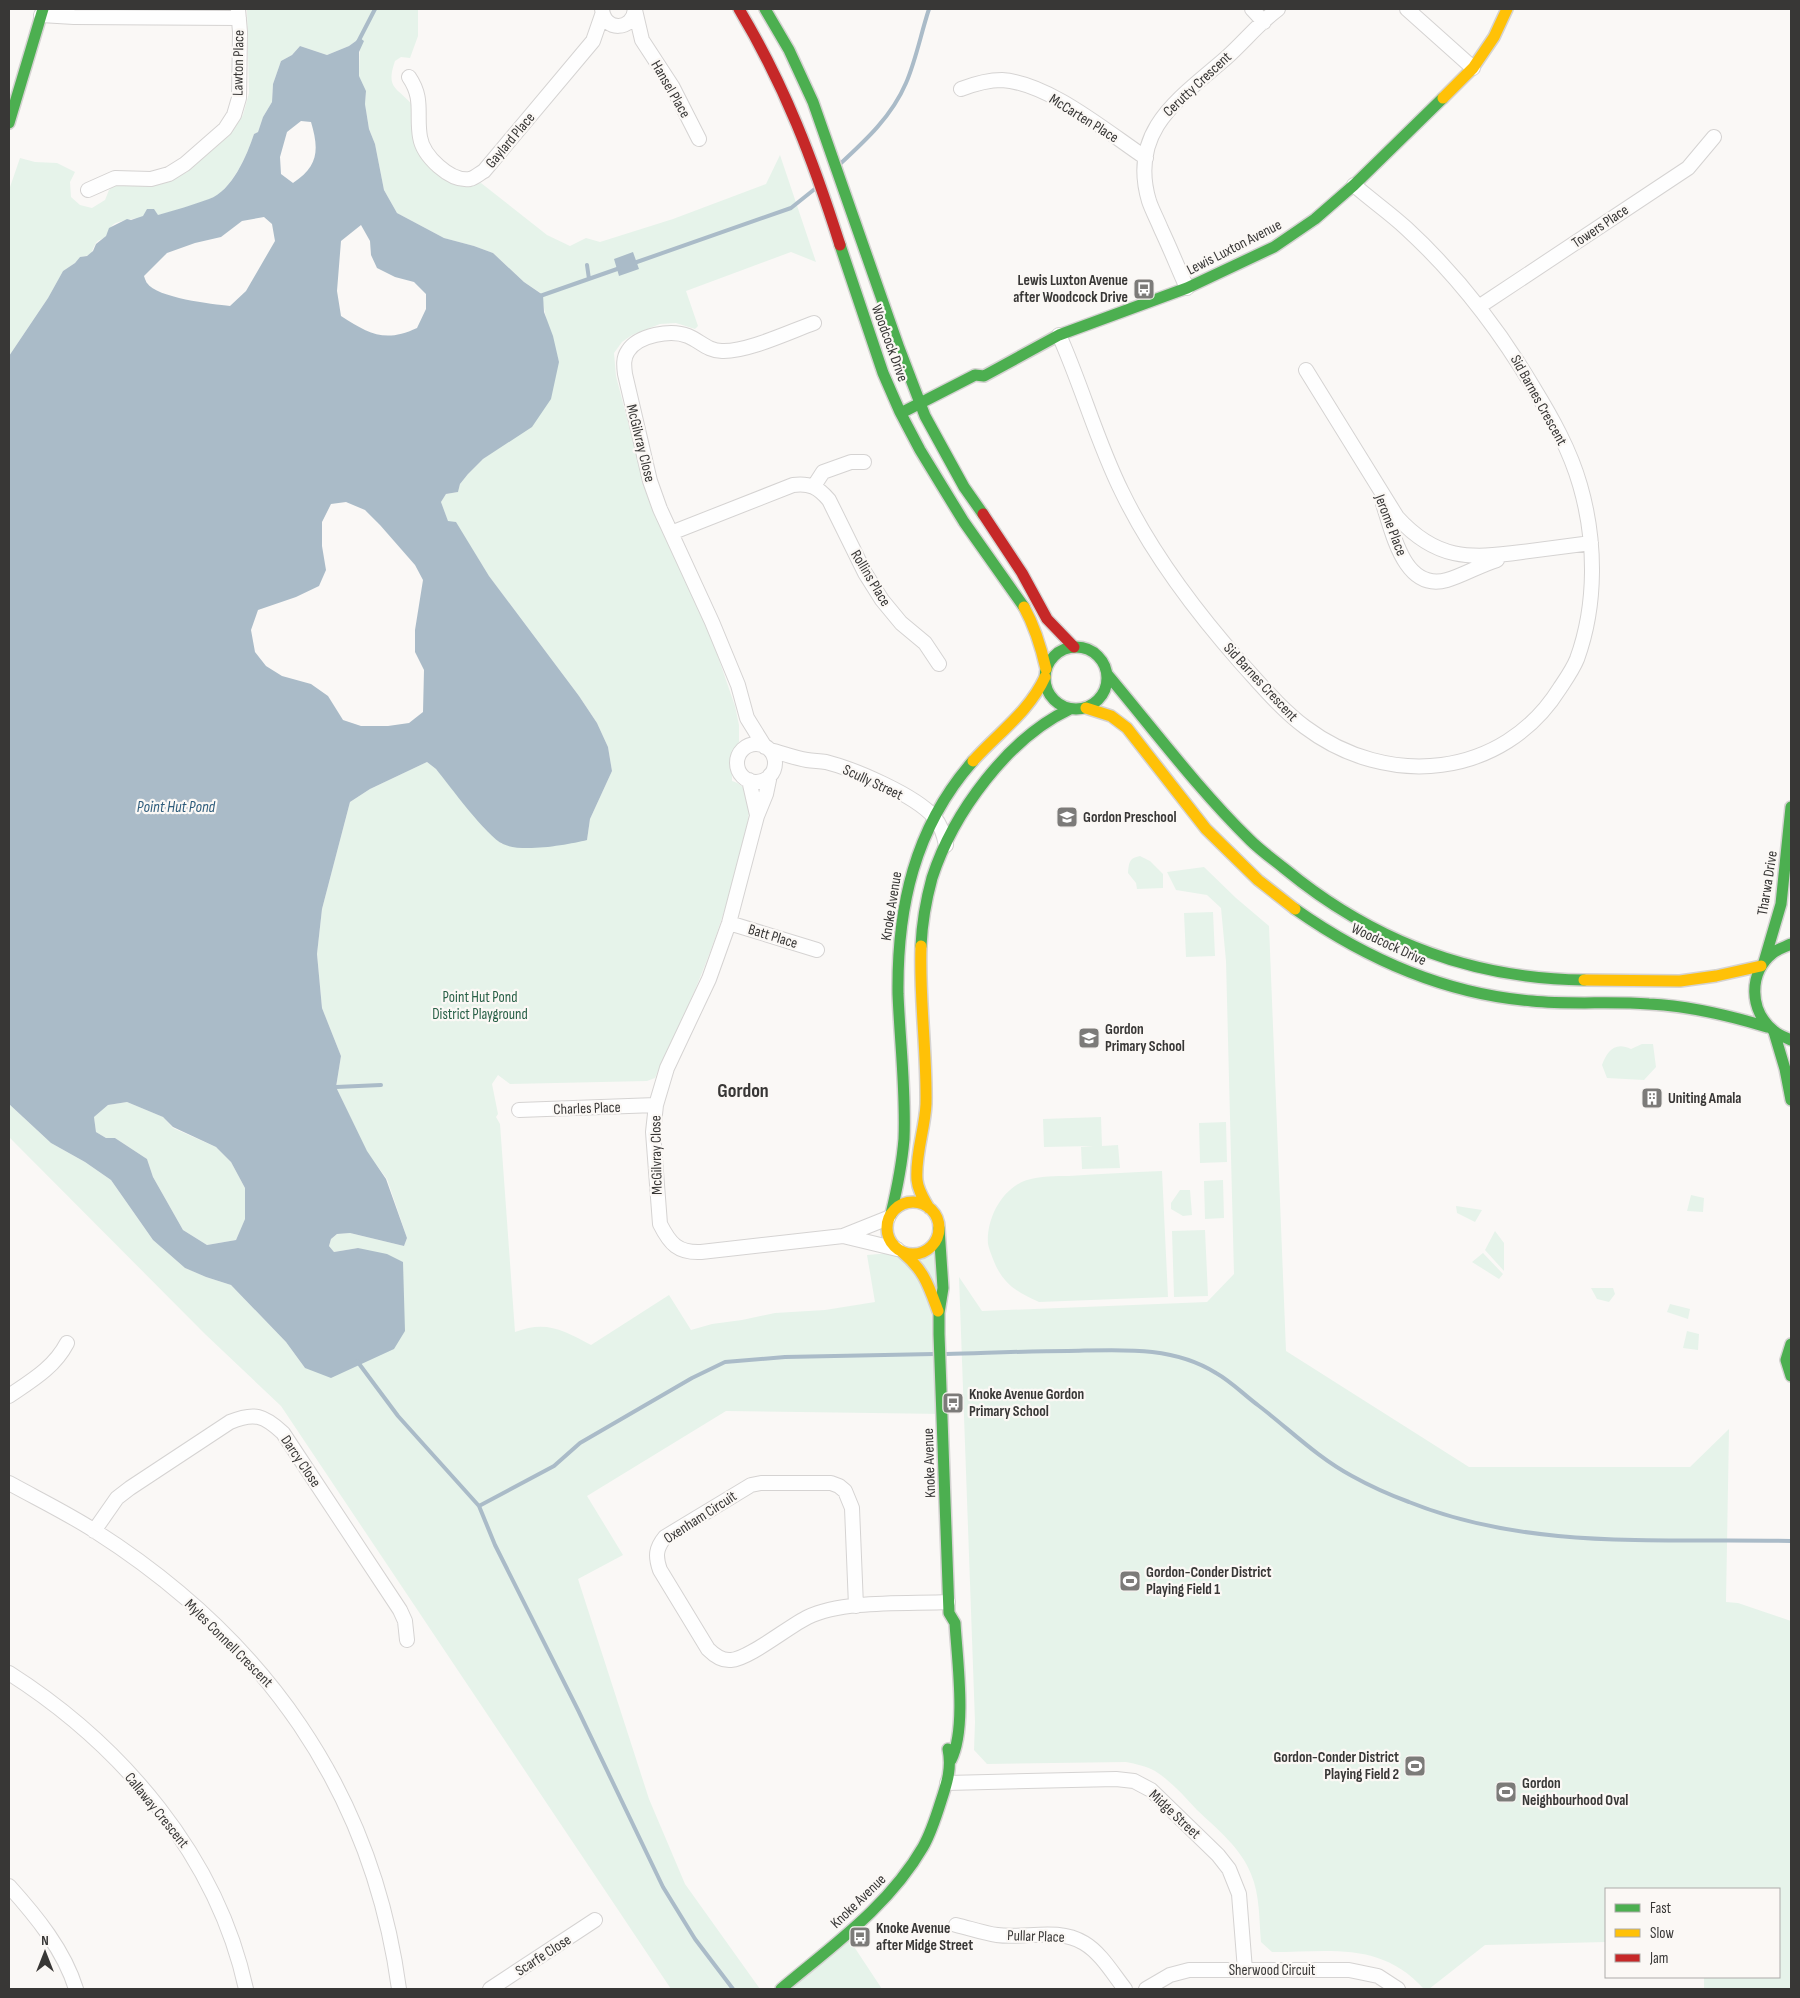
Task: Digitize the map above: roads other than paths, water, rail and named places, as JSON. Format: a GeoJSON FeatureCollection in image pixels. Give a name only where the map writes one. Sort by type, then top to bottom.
{"type":"FeatureCollection","features":[{"type":"Feature","properties":{"kind":"main road","name":"Woodcock Drive"},"geometry":{"type":"LineString","coordinates":[[739,9],[770,63],[792,112],[824,197],[884,375],[901,413],[969,530],[1024,606],[1043,647],[1045,673]]}},
{"type":"Feature","properties":{"kind":"main road","name":"Woodcock Drive"},"geometry":{"type":"LineString","coordinates":[[765,9],[814,102],[920,404],[929,414],[964,487],[1022,573],[1047,619],[1074,647]]}},
{"type":"Feature","properties":{"kind":"main road","name":"Lewis Luxton Avenue"},"geometry":{"type":"LineString","coordinates":[[901,413],[975,375],[984,376],[1059,334],[1187,288],[1274,247],[1315,218],[1354,186],[1473,68],[1494,38],[1508,9]]}},
{"type":"Feature","properties":{"kind":"main road"},"geometry":{"type":"LineString","coordinates":[[9,123],[42,12]]}},
{"type":"Feature","properties":{"kind":"main road","name":"Lewis Luxton Avenue"},"geometry":{"type":"LineString","coordinates":[[965,393],[981,384],[984,376]]}},
{"type":"Feature","properties":{"kind":"main road"},"geometry":{"type":"LineString","coordinates":[[908,426],[929,414]]}},
{"type":"Feature","properties":{"kind":"main road"},"geometry":{"type":"LineString","coordinates":[[930,1208],[913,1202],[904,1203],[890,1216],[887,1232],[888,1238],[899,1250],[909,1254],[918,1254],[926,1250],[937,1237],[939,1228],[938,1221],[930,1208],[922,1198],[917,1186],[915,1172],[924,1132],[926,1105],[921,946],[928,897],[937,865],[964,811],[999,766],[1053,716],[1070,709],[1086,708],[1100,698],[1105,691],[1107,674],[1105,666],[1100,658],[1084,648],[1074,647],[1065,649],[1057,654],[1045,673],[1049,694],[1054,701],[1070,709]]}},
{"type":"Feature","properties":{"kind":"main road","name":"Knoke Avenue"},"geometry":{"type":"LineString","coordinates":[[890,1216],[902,1163],[904,1128],[898,958],[901,919],[913,866],[934,817],[956,782],[981,751],[1033,701],[1045,673]]}},
{"type":"Feature","properties":{"kind":"main road","name":"Woodcock Drive"},"geometry":{"type":"LineString","coordinates":[[1107,674],[1214,803],[1252,842],[1297,881],[1358,921],[1404,944],[1452,962],[1500,974],[1550,980],[1680,981],[1716,976],[1762,964]]}},
{"type":"Feature","properties":{"kind":"main road","name":"Woodcock Drive"},"geometry":{"type":"LineString","coordinates":[[1086,708],[1103,712],[1120,722],[1134,736],[1205,827],[1258,879],[1282,899],[1331,933],[1378,958],[1402,969],[1451,986],[1501,998],[1552,1003],[1632,1003],[1678,1006],[1746,1020],[1771,1029],[1791,1040]]}},
{"type":"Feature","properties":{"kind":"main road","name":"Tharwa Drive"},"geometry":{"type":"LineString","coordinates":[[1771,1029],[1758,1012],[1754,995],[1756,977],[1782,904],[1791,807]]}},
{"type":"Feature","properties":{"kind":"main road"},"geometry":{"type":"LineString","coordinates":[[1762,964],[1780,948],[1791,944]]}},
{"type":"Feature","properties":{"kind":"main road"},"geometry":{"type":"LineString","coordinates":[[1771,1029],[1785,1069],[1791,1100]]}},
{"type":"Feature","properties":{"kind":"main road","name":"Knoke Avenue"},"geometry":{"type":"LineString","coordinates":[[939,1228],[943,1288],[939,1313],[940,1373],[949,1608],[955,1623],[959,1727],[957,1752],[951,1760]]}},
{"type":"Feature","properties":{"kind":"main road","name":"Knoke Avenue"},"geometry":{"type":"LineString","coordinates":[[899,1250],[914,1262],[925,1277],[939,1313]]}},
{"type":"Feature","properties":{"kind":"main road"},"geometry":{"type":"LineString","coordinates":[[1790,1344],[1786,1357],[1791,1376]]}},
{"type":"Feature","properties":{"kind":"main road","name":"Knoke Avenue"},"geometry":{"type":"LineString","coordinates":[[944,1633],[945,1618],[949,1608]]}},
{"type":"Feature","properties":{"kind":"main road","name":"Knoke Avenue"},"geometry":{"type":"LineString","coordinates":[[781,1989],[881,1903],[904,1877],[931,1832],[947,1783],[951,1760],[948,1749],[947,1730]]}},
{"type":"Feature","properties":{"kind":"street","name":"Gaylard Place"},"geometry":{"type":"LineString","coordinates":[[409,77],[416,87],[420,106],[420,137],[424,148],[430,157],[450,174],[458,178],[472,179],[484,171],[593,41],[618,26],[628,24],[634,15],[635,9]]}},
{"type":"Feature","properties":{"kind":"street","name":"Hansel Place"},"geometry":{"type":"LineString","coordinates":[[635,9],[642,40],[672,86],[699,139]]}},
{"type":"Feature","properties":{"kind":"street"},"geometry":{"type":"LineString","coordinates":[[1252,9],[1264,22]]}},
{"type":"Feature","properties":{"kind":"street","name":"Cerutty Crescent"},"geometry":{"type":"LineString","coordinates":[[1187,288],[1149,201],[1145,180],[1146,158],[1151,138],[1166,111],[1278,9]]}},
{"type":"Feature","properties":{"kind":"street"},"geometry":{"type":"LineString","coordinates":[[1407,9],[1473,68]]}},
{"type":"Feature","properties":{"kind":"street"},"geometry":{"type":"LineString","coordinates":[[42,12],[74,17],[238,13]]}},
{"type":"Feature","properties":{"kind":"street","name":"Gaylard Place"},"geometry":{"type":"LineString","coordinates":[[593,41],[602,12]]}},
{"type":"Feature","properties":{"kind":"street","name":"Hansel Place"},"geometry":{"type":"LineString","coordinates":[[602,12],[608,23],[618,26],[642,40]]}},
{"type":"Feature","properties":{"kind":"street","name":"Lawton Place"},"geometry":{"type":"LineString","coordinates":[[88,190],[115,178],[151,179],[169,174],[185,164],[224,130],[234,115],[239,98],[238,13]]}},
{"type":"Feature","properties":{"kind":"street","name":"McCarten Place"},"geometry":{"type":"LineString","coordinates":[[960,88],[981,82],[1001,80],[1017,83],[1046,94],[1074,109],[1146,158]]}},
{"type":"Feature","properties":{"kind":"street","name":"Towers Place"},"geometry":{"type":"LineString","coordinates":[[1480,306],[1688,168],[1714,137]]}},
{"type":"Feature","properties":{"kind":"street","name":"Sid Barnes Crescent"},"geometry":{"type":"LineString","coordinates":[[1059,334],[1122,493],[1147,539],[1175,582],[1229,649],[1283,708],[1329,744],[1358,757],[1388,765],[1419,767],[1450,764],[1494,748],[1518,735],[1552,702],[1578,657],[1587,623],[1592,580],[1591,544],[1581,488],[1569,453],[1551,416],[1518,361],[1480,306],[1435,256],[1404,226],[1354,186]]}},
{"type":"Feature","properties":{"kind":"street","name":"McGilvray Close"},"geometry":{"type":"LineString","coordinates":[[767,748],[747,718],[738,685],[712,622],[660,509],[647,471],[624,362],[628,352],[635,344],[670,332],[687,336],[711,349],[722,352],[738,350],[814,323]]}},
{"type":"Feature","properties":{"kind":"street","name":"Jerome Place"},"geometry":{"type":"LineString","coordinates":[[1306,370],[1397,517],[1426,542],[1459,555],[1482,557],[1591,544]]}},
{"type":"Feature","properties":{"kind":"street"},"geometry":{"type":"LineString","coordinates":[[671,533],[793,485],[814,486],[823,472],[851,462],[864,462]]}},
{"type":"Feature","properties":{"kind":"street","name":"Jerome Place"},"geometry":{"type":"LineString","coordinates":[[1367,469],[1380,495],[1400,555],[1409,568],[1420,577],[1433,582],[1446,580],[1494,561],[1534,551]]}},
{"type":"Feature","properties":{"kind":"street","name":"Rollins Place"},"geometry":{"type":"LineString","coordinates":[[814,486],[821,490],[829,500],[865,573],[882,600],[901,624],[924,643],[939,664]]}},
{"type":"Feature","properties":{"kind":"street","name":"McGilvray Close"},"geometry":{"type":"LineString","coordinates":[[741,751],[747,718]]}},
{"type":"Feature","properties":{"kind":"street"},"geometry":{"type":"LineString","coordinates":[[750,745],[760,745],[767,748],[774,759],[772,773],[758,782],[748,780],[742,775],[738,766],[738,756],[741,751],[750,745]]}},
{"type":"Feature","properties":{"kind":"street","name":"Scully Street"},"geometry":{"type":"LineString","coordinates":[[767,748],[806,760],[824,762],[860,772],[919,805],[934,817],[942,831],[946,845]]}},
{"type":"Feature","properties":{"kind":"street","name":"Scully Street"},"geometry":{"type":"LineString","coordinates":[[772,773],[806,760]]}},
{"type":"Feature","properties":{"kind":"street","name":"McGilvray Close"},"geometry":{"type":"LineString","coordinates":[[772,773],[757,816],[729,923],[709,979],[668,1068],[656,1105],[653,1132],[658,1216],[667,1237],[677,1247],[689,1252],[843,1236],[890,1216]]}},
{"type":"Feature","properties":{"kind":"street","name":"McGilvray Close"},"geometry":{"type":"LineString","coordinates":[[748,780],[757,816]]}},
{"type":"Feature","properties":{"kind":"street"},"geometry":{"type":"LineString","coordinates":[[934,817],[951,816],[964,811]]}},
{"type":"Feature","properties":{"kind":"street","name":"Batt Place"},"geometry":{"type":"LineString","coordinates":[[729,923],[817,950]]}},
{"type":"Feature","properties":{"kind":"street","name":"Charles Place"},"geometry":{"type":"LineString","coordinates":[[519,1110],[656,1105]]}},
{"type":"Feature","properties":{"kind":"street","name":"McGilvray Close"},"geometry":{"type":"LineString","coordinates":[[843,1236],[899,1250]]}},
{"type":"Feature","properties":{"kind":"street"},"geometry":{"type":"LineString","coordinates":[[9,1396],[46,1371],[67,1344]]}},
{"type":"Feature","properties":{"kind":"street","name":"Darcy Close"},"geometry":{"type":"LineString","coordinates":[[94,1530],[117,1498],[130,1488],[230,1422],[243,1416],[258,1416],[272,1422],[288,1441],[400,1610],[405,1621],[407,1640]]}},
{"type":"Feature","properties":{"kind":"street","name":"Myles Connell Crescent"},"geometry":{"type":"LineString","coordinates":[[9,1483],[94,1530],[164,1580],[208,1618],[264,1675],[310,1737],[336,1782],[368,1856],[384,1909],[396,1963],[399,1989]]}},
{"type":"Feature","properties":{"kind":"street","name":"Oxenham Circuit"},"geometry":{"type":"LineString","coordinates":[[856,1606],[852,1508],[845,1491],[831,1483],[761,1483],[751,1485],[665,1537],[659,1545],[656,1559],[660,1570],[708,1649],[715,1656],[729,1661],[743,1657],[809,1616],[829,1609],[856,1606],[949,1608]]}},
{"type":"Feature","properties":{"kind":"street","name":"Callaway Crescent"},"geometry":{"type":"LineString","coordinates":[[9,1673],[50,1702],[94,1739],[154,1802],[186,1844],[218,1902],[234,1944],[246,1989]]}},
{"type":"Feature","properties":{"kind":"street","name":"Midge Street"},"geometry":{"type":"LineString","coordinates":[[947,1783],[1116,1779],[1134,1782],[1151,1790],[1218,1855],[1233,1877],[1239,1894],[1245,1970]]}},
{"type":"Feature","properties":{"kind":"street"},"geometry":{"type":"LineString","coordinates":[[9,1886],[51,1938],[68,1968],[76,1989]]}},
{"type":"Feature","properties":{"kind":"street","name":"Scarfe Close"},"geometry":{"type":"LineString","coordinates":[[490,1989],[595,1920]]}},
{"type":"Feature","properties":{"kind":"street","name":"Pullar Place"},"geometry":{"type":"LineString","coordinates":[[956,1924],[998,1935],[1053,1934],[1070,1936],[1086,1944],[1099,1956],[1125,1989]]}},
{"type":"Feature","properties":{"kind":"street","name":"Sherwood Circuit"},"geometry":{"type":"LineString","coordinates":[[1146,1989],[1170,1975],[1189,1970],[1349,1970],[1378,1976],[1398,1989]]}},
{"type":"Feature","properties":{"kind":"water","name":"Point Hut Pond"},"geometry":{"type":"Polygon","coordinates":[[[360,38],[364,41],[359,52],[359,76],[366,91],[365,104],[369,129],[375,144],[384,190],[397,213],[444,238],[493,253],[524,282],[543,295],[544,312],[553,336],[559,362],[551,399],[532,427],[483,459],[460,484],[458,492],[446,494],[441,502],[448,521],[456,522],[489,576],[597,723],[608,747],[612,771],[590,819],[587,840],[556,846],[521,848],[503,844],[488,832],[436,769],[427,762],[370,789],[350,802],[322,909],[317,954],[322,1008],[341,1056],[336,1087],[367,1151],[386,1179],[407,1238],[404,1246],[350,1233],[337,1234],[331,1239],[329,1246],[334,1252],[358,1248],[387,1254],[403,1262],[405,1331],[394,1349],[331,1378],[305,1368],[286,1342],[231,1285],[185,1268],[153,1240],[111,1180],[85,1162],[51,1143],[9,1104],[9,356],[48,298],[63,271],[80,257],[87,256],[93,251],[96,244],[106,236],[109,228],[127,219],[131,220],[143,216],[147,209],[154,209],[158,215],[209,199],[225,188],[238,171],[254,134],[258,132],[263,117],[272,102],[273,84],[281,61],[292,55],[300,46],[327,55],[349,46],[360,38]],[[301,121],[287,132],[280,157],[281,174],[293,183],[308,170],[315,156],[314,132],[311,122],[301,121]],[[264,217],[242,221],[221,237],[195,243],[167,253],[144,276],[147,282],[162,293],[198,302],[230,306],[246,291],[275,241],[272,224],[264,217]],[[361,225],[341,241],[337,291],[341,316],[369,332],[386,336],[406,333],[417,328],[426,309],[426,294],[414,282],[395,277],[377,268],[371,255],[370,241],[361,225]],[[346,502],[331,504],[322,522],[322,546],[326,570],[319,586],[296,597],[258,610],[251,630],[255,652],[266,666],[282,676],[311,684],[328,696],[343,720],[361,726],[388,726],[409,723],[423,712],[424,670],[415,652],[415,630],[423,580],[415,565],[365,510],[346,502]],[[127,1102],[108,1105],[94,1117],[96,1132],[106,1138],[115,1138],[147,1159],[153,1177],[183,1230],[207,1245],[236,1240],[245,1219],[245,1188],[231,1162],[216,1147],[173,1127],[163,1117],[127,1102]]]}},
{"type":"Feature","properties":{"kind":"water"},"geometry":{"type":"Polygon","coordinates":[[[633,252],[639,269],[619,276],[614,259],[633,252]]]}},
{"type":"Feature","properties":{"kind":"waterway"},"geometry":{"type":"LineString","coordinates":[[358,42],[375,9]]}},
{"type":"Feature","properties":{"kind":"waterway"},"geometry":{"type":"LineString","coordinates":[[840,164],[878,127],[900,95],[913,65],[929,9]]}},
{"type":"Feature","properties":{"kind":"waterway"},"geometry":{"type":"LineString","coordinates":[[634,263],[791,208],[816,188]]}},
{"type":"Feature","properties":{"kind":"waterway"},"geometry":{"type":"LineString","coordinates":[[587,265],[589,279]]}},
{"type":"Feature","properties":{"kind":"waterway"},"geometry":{"type":"LineString","coordinates":[[540,296],[620,268]]}},
{"type":"Feature","properties":{"kind":"waterway"},"geometry":{"type":"LineString","coordinates":[[336,1087],[381,1085]]}},
{"type":"Feature","properties":{"kind":"waterway"},"geometry":{"type":"LineString","coordinates":[[946,1354],[1125,1350],[1163,1353],[1181,1358],[1199,1364],[1233,1384],[1339,1469],[1380,1490],[1455,1518],[1502,1528],[1598,1539],[1791,1541]]}},
{"type":"Feature","properties":{"kind":"waterway"},"geometry":{"type":"LineString","coordinates":[[357,1361],[398,1416],[479,1506],[554,1466],[580,1443],[692,1378],[725,1362],[785,1357],[934,1354]]}},
{"type":"Feature","properties":{"kind":"waterway"},"geometry":{"type":"LineString","coordinates":[[479,1506],[495,1545],[578,1710],[663,1887],[695,1939],[733,1989]]}},
{"type":"Feature","properties":{"kind":"place","name":"Lewis Luxton Avenue after Woodcock Drive"},"geometry":{"type":"Point","coordinates":[1144,289]}},
{"type":"Feature","properties":{"kind":"place","name":"Gordon Preschool"},"geometry":{"type":"Point","coordinates":[1067,817]}},
{"type":"Feature","properties":{"kind":"place","name":"Gordon Primary School"},"geometry":{"type":"Point","coordinates":[1089,1038]}},
{"type":"Feature","properties":{"kind":"place","name":"Uniting Amala"},"geometry":{"type":"Point","coordinates":[1652,1098]}},
{"type":"Feature","properties":{"kind":"place","name":"Knoke Avenue Gordon Primary School"},"geometry":{"type":"Point","coordinates":[953,1403]}},
{"type":"Feature","properties":{"kind":"place","name":"Gordon-Conder District Playing Field 1"},"geometry":{"type":"Point","coordinates":[1130,1581]}},
{"type":"Feature","properties":{"kind":"place","name":"Gordon-Conder District Playing Field 2"},"geometry":{"type":"Point","coordinates":[1415,1766]}},
{"type":"Feature","properties":{"kind":"place","name":"Gordon Neighbourhood Oval"},"geometry":{"type":"Point","coordinates":[1506,1792]}},
{"type":"Feature","properties":{"kind":"place","name":"Knoke Avenue after Midge Street"},"geometry":{"type":"Point","coordinates":[860,1937]}},
{"type":"Feature","properties":{"kind":"district","name":"Gordon"},"geometry":{"type":"Point","coordinates":[743,1090]}},
{"type":"Feature","properties":{"kind":"park label","name":"Point Hut Pond District Playground"},"geometry":{"type":"Point","coordinates":[480,1006]}}]}
